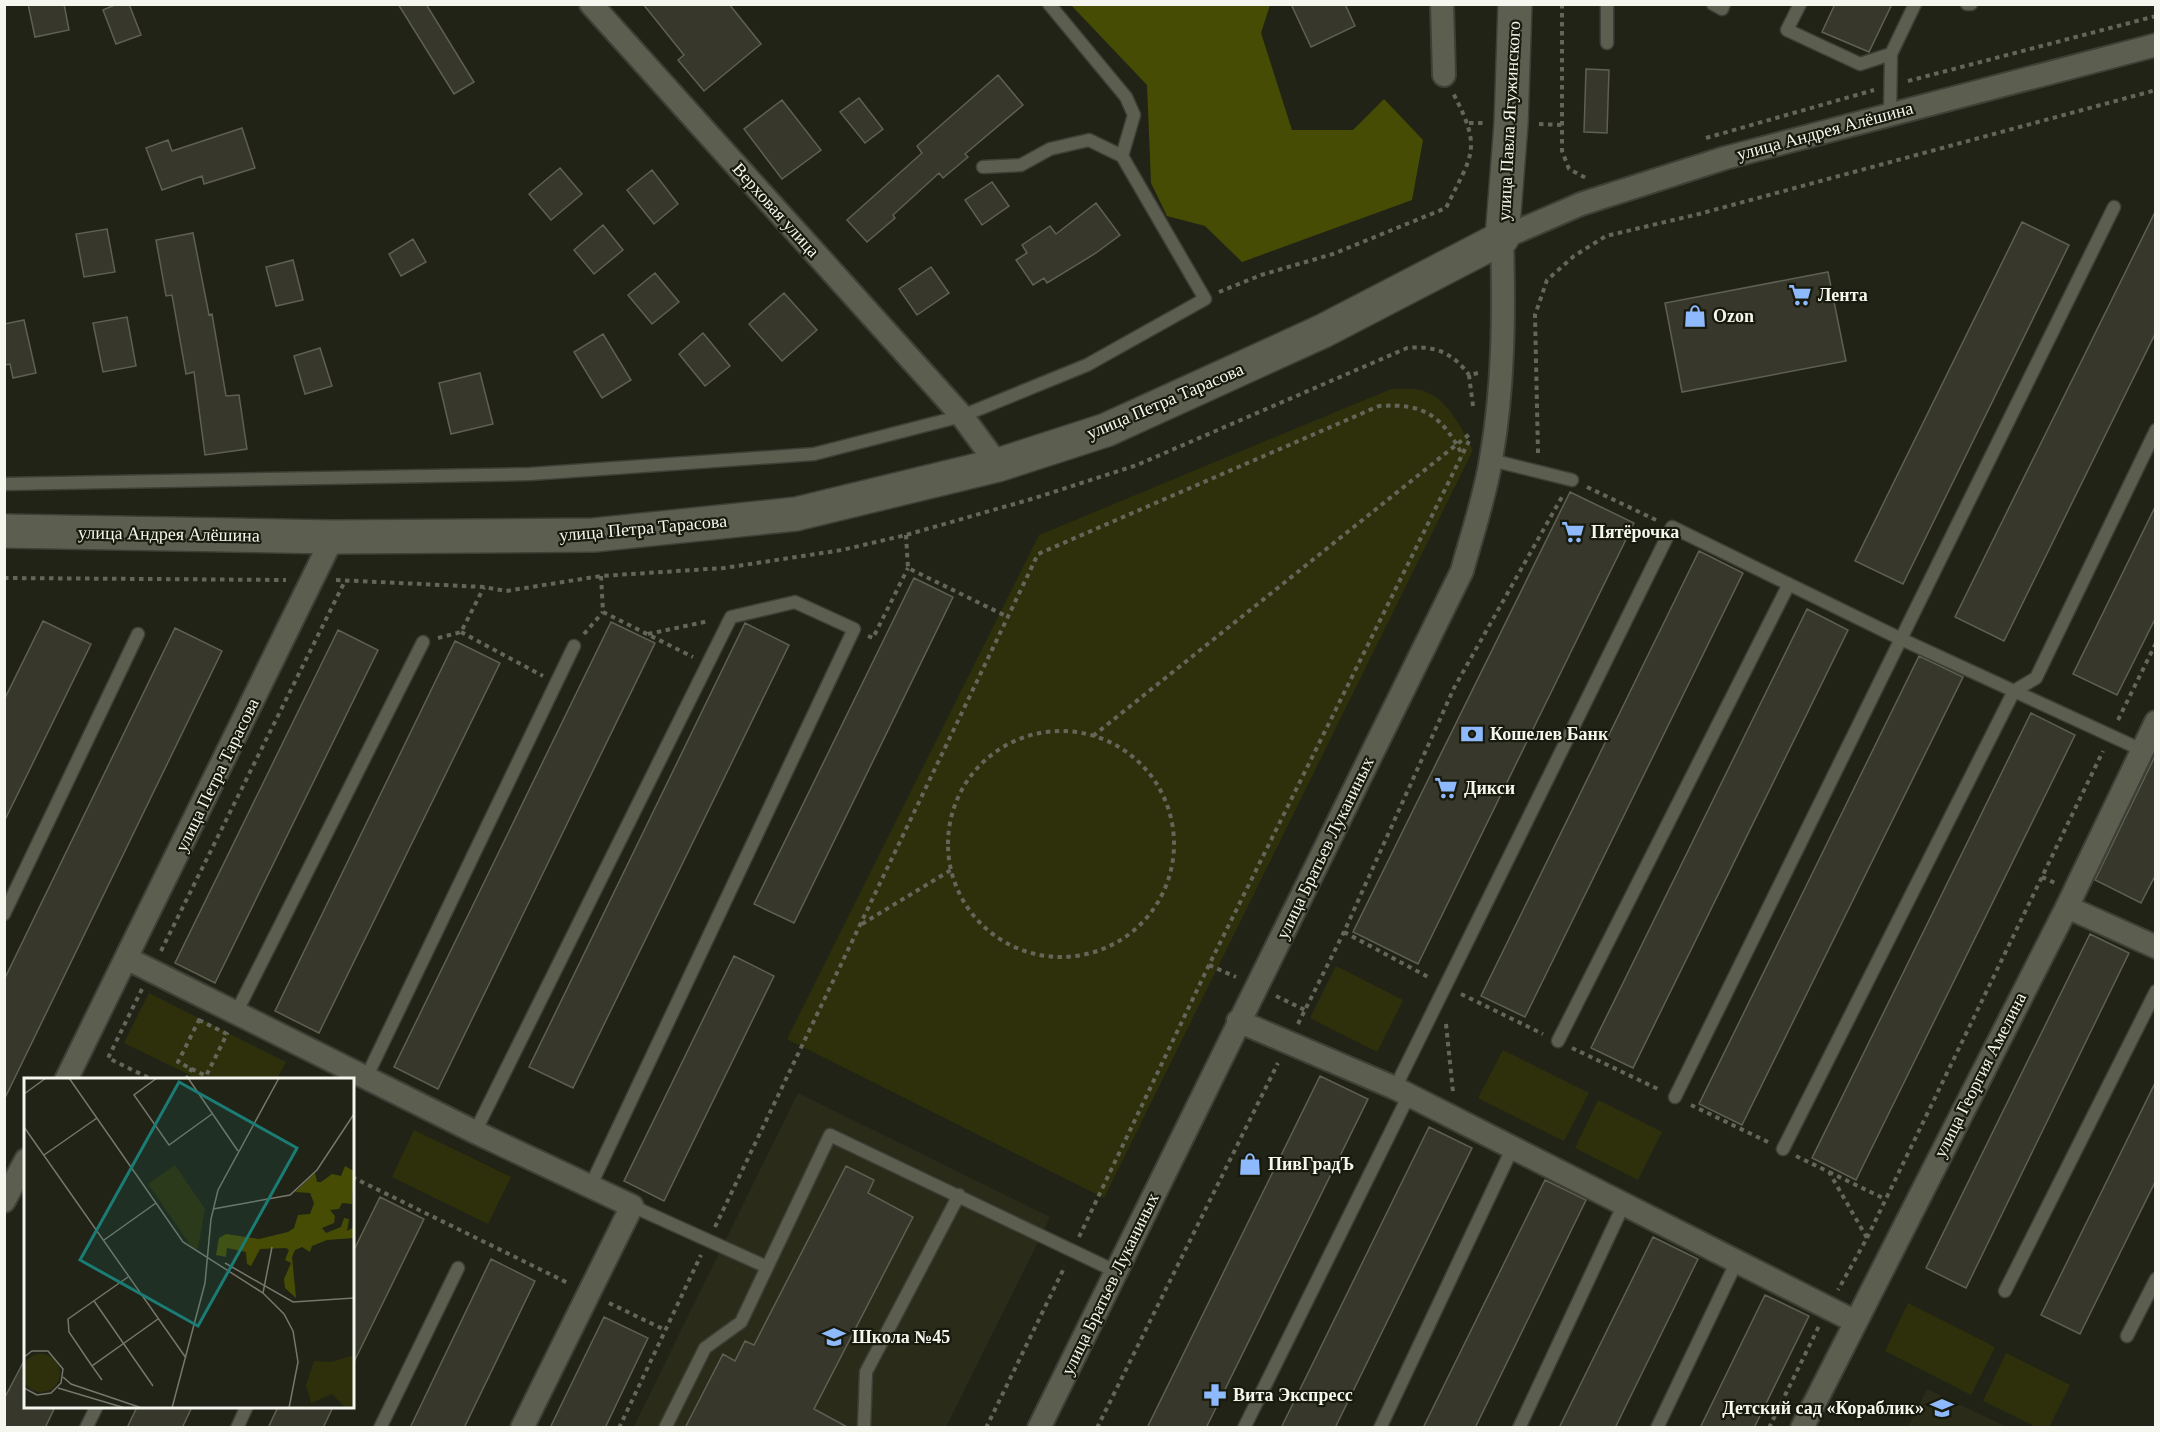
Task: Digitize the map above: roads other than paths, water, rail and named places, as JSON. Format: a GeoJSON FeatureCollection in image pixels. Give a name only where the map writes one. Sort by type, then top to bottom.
{"type":"FeatureCollection","features":[{"type":"Feature","properties":{"kind":"street","name":"Верховая улица"},"geometry":{"type":"LineString","coordinates":[[591,4],[962,416],[998,465]]}},
{"type":"Feature","properties":{"kind":"street"},"geometry":{"type":"LineString","coordinates":[[1442,4],[1444,75]]}},
{"type":"Feature","properties":{"kind":"street","name":"улица Павла Ягужинского"},"geometry":{"type":"LineString","coordinates":[[1502,238],[1511,124],[1515,4]]}},
{"type":"Feature","properties":{"kind":"street","name":"улица Андрея Алёшина"},"geometry":{"type":"LineString","coordinates":[[1502,238],[1592,200],[1725,158],[2156,45]]}},
{"type":"Feature","properties":{"kind":"street","name":"улица Братьев Луканиных"},"geometry":{"type":"LineString","coordinates":[[1039,1428],[1462,571],[1491,460],[1502,368],[1504,306],[1502,238]]}},
{"type":"Feature","properties":{"kind":"street","name":"улица Петра Тарасова"},"geometry":{"type":"LineString","coordinates":[[67,1078],[128,959],[333,537],[594,535],[796,514],[998,465],[1106,430],[1323,331],[1502,238]]}},
{"type":"Feature","properties":{"kind":"street","name":"улица Андрея Алёшина"},"geometry":{"type":"LineString","coordinates":[[4,531],[333,537]]}},
{"type":"Feature","properties":{"kind":"street","name":"улица Георгия Амелина"},"geometry":{"type":"LineString","coordinates":[[1802,1428],[1854,1321],[2067,908],[2156,722]]}},
{"type":"Feature","properties":{"kind":"street"},"geometry":{"type":"LineString","coordinates":[[2067,908],[2156,947]]}},
{"type":"Feature","properties":{"kind":"street"},"geometry":{"type":"LineString","coordinates":[[128,959],[475,1132],[632,1206],[522,1428]]}},
{"type":"Feature","properties":{"kind":"street"},"geometry":{"type":"LineString","coordinates":[[1238,1021],[1402,1091],[1854,1321]]}},
{"type":"Feature","properties":{"kind":"street"},"geometry":{"type":"LineString","coordinates":[[7,1188],[24,1163]]}},
{"type":"Feature","properties":{"kind":"lane"},"geometry":{"type":"LineString","coordinates":[[1049,4],[1126,97],[1134,115],[1122,156]]}},
{"type":"Feature","properties":{"kind":"lane"},"geometry":{"type":"LineString","coordinates":[[1606,43],[1607,4]]}},
{"type":"Feature","properties":{"kind":"lane"},"geometry":{"type":"LineString","coordinates":[[1713,4],[1722,9],[1724,4]]}},
{"type":"Feature","properties":{"kind":"lane"},"geometry":{"type":"LineString","coordinates":[[1800,4],[1787,30],[1860,64],[1891,54]]}},
{"type":"Feature","properties":{"kind":"lane"},"geometry":{"type":"LineString","coordinates":[[1890,113],[1888,86],[1891,54],[1915,4]]}},
{"type":"Feature","properties":{"kind":"lane"},"geometry":{"type":"LineString","coordinates":[[4,484],[530,474],[802,455],[962,416],[1087,365],[1205,299],[1122,156],[1089,140],[1050,149],[1021,165],[983,167]]}},
{"type":"Feature","properties":{"kind":"lane"},"geometry":{"type":"LineString","coordinates":[[1675,1097],[2114,207]]}},
{"type":"Feature","properties":{"kind":"lane"},"geometry":{"type":"LineString","coordinates":[[1783,1149],[2014,691],[2036,678],[2156,430]]}},
{"type":"Feature","properties":{"kind":"lane"},"geometry":{"type":"LineString","coordinates":[[1491,460],[1572,480]]}},
{"type":"Feature","properties":{"kind":"lane"},"geometry":{"type":"LineString","coordinates":[[1244,1428],[1402,1091],[1444,990],[1672,527],[1901,639],[2142,750]]}},
{"type":"Feature","properties":{"kind":"lane"},"geometry":{"type":"LineString","coordinates":[[1558,1041],[1789,584]]}},
{"type":"Feature","properties":{"kind":"lane"},"geometry":{"type":"LineString","coordinates":[[475,1132],[731,617],[795,602],[854,629],[590,1187]]}},
{"type":"Feature","properties":{"kind":"lane"},"geometry":{"type":"LineString","coordinates":[[4,914],[138,634]]}},
{"type":"Feature","properties":{"kind":"lane"},"geometry":{"type":"LineString","coordinates":[[236,1013],[423,642]]}},
{"type":"Feature","properties":{"kind":"lane"},"geometry":{"type":"LineString","coordinates":[[366,1078],[574,646]]}},
{"type":"Feature","properties":{"kind":"lane"},"geometry":{"type":"LineString","coordinates":[[2005,1292],[2156,991]]}},
{"type":"Feature","properties":{"kind":"lane"},"geometry":{"type":"LineString","coordinates":[[665,1428],[705,1348],[741,1322],[830,1135],[1117,1272]]}},
{"type":"Feature","properties":{"kind":"lane"},"geometry":{"type":"LineString","coordinates":[[1380,1428],[1513,1147]]}},
{"type":"Feature","properties":{"kind":"lane"},"geometry":{"type":"LineString","coordinates":[[864,1428],[866,1372],[959,1195]]}},
{"type":"Feature","properties":{"kind":"lane"},"geometry":{"type":"LineString","coordinates":[[1519,1428],[1624,1204]]}},
{"type":"Feature","properties":{"kind":"lane"},"geometry":{"type":"LineString","coordinates":[[632,1206],[767,1267]]}},
{"type":"Feature","properties":{"kind":"lane"},"geometry":{"type":"LineString","coordinates":[[1657,1428],[1737,1261]]}},
{"type":"Feature","properties":{"kind":"lane"},"geometry":{"type":"LineString","coordinates":[[380,1428],[458,1268]]}},
{"type":"Feature","properties":{"kind":"lane"},"geometry":{"type":"LineString","coordinates":[[2127,1336],[2156,1279]]}},
{"type":"Feature","properties":{"kind":"lane"},"geometry":{"type":"LineString","coordinates":[[86,1428],[96,1408]]}},
{"type":"Feature","properties":{"kind":"lane"},"geometry":{"type":"LineString","coordinates":[[237,1428],[247,1408]]}},
{"type":"Feature","properties":{"kind":"place","name":"Лента"},"geometry":{"type":"Point","coordinates":[1800,295]}},
{"type":"Feature","properties":{"kind":"place","name":"Ozon"},"geometry":{"type":"Point","coordinates":[1695,316]}},
{"type":"Feature","properties":{"kind":"place","name":"Пятёрочка"},"geometry":{"type":"Point","coordinates":[1573,532]}},
{"type":"Feature","properties":{"kind":"place","name":"Кошелев Банк"},"geometry":{"type":"Point","coordinates":[1472,734]}},
{"type":"Feature","properties":{"kind":"place","name":"Дикси"},"geometry":{"type":"Point","coordinates":[1446,788]}},
{"type":"Feature","properties":{"kind":"place","name":"ПивГрадЪ"},"geometry":{"type":"Point","coordinates":[1250,1164]}},
{"type":"Feature","properties":{"kind":"place","name":"Школа №45"},"geometry":{"type":"Point","coordinates":[834,1337]}},
{"type":"Feature","properties":{"kind":"place","name":"Вита Экспресс"},"geometry":{"type":"Point","coordinates":[1215,1395]}},
{"type":"Feature","properties":{"kind":"place","name":"Детский сад «Кораблик»"},"geometry":{"type":"Point","coordinates":[1942,1408]}}]}
